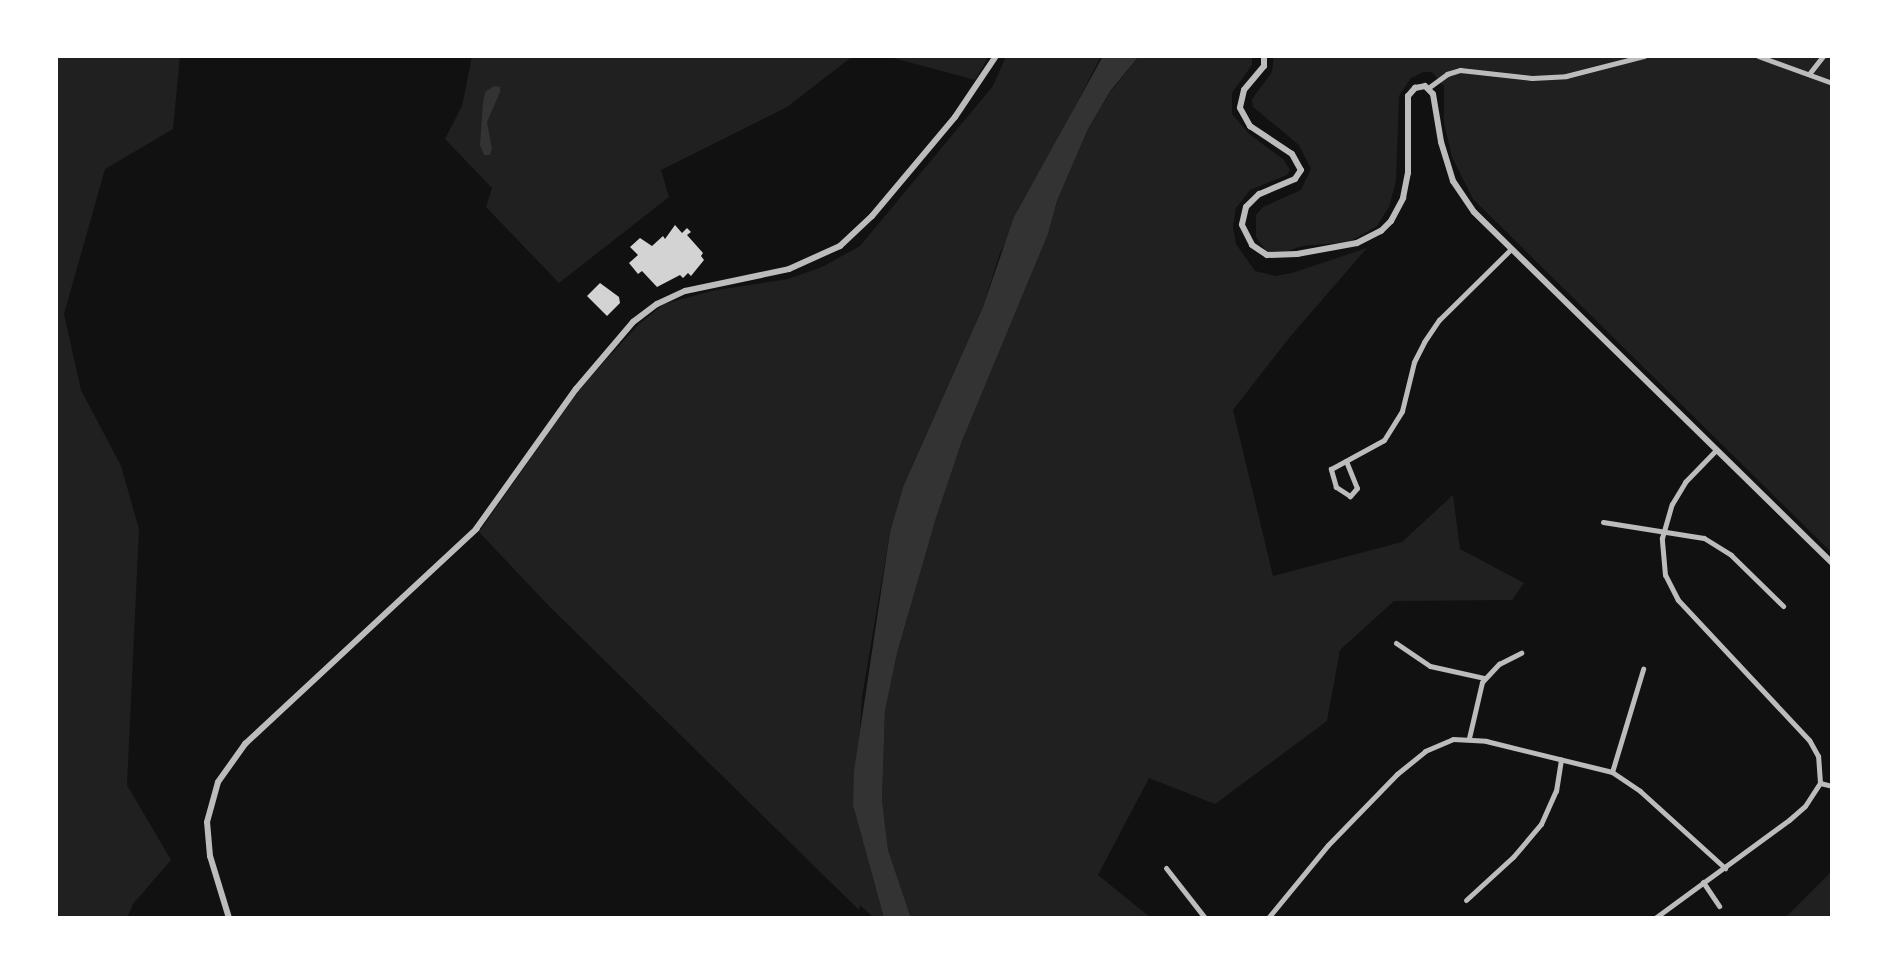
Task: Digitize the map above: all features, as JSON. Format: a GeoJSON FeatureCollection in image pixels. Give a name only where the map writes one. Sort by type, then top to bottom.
{"type":"FeatureCollection","features":[{"type":"Feature","properties":{"kind":"street"},"geometry":{"type":"LineString","coordinates":[[229,918],[208,848],[207,822],[218,782],[245,744],[476,529],[576,389],[633,322],[657,304],[685,291],[789,269],[840,246],[872,216],[946,127],[982,82],[996,56]]}},
{"type":"Feature","properties":{"kind":"street"},"geometry":{"type":"LineString","coordinates":[[1264,56],[1264,66],[1244,90],[1240,108],[1250,126],[1292,154],[1301,170],[1295,179],[1254,198],[1242,215],[1247,239],[1267,255],[1297,254],[1371,238],[1391,221],[1403,198],[1408,173],[1408,96],[1420,85],[1428,88],[1435,101],[1441,142],[1453,181],[1474,212],[1832,563]]}},
{"type":"Feature","properties":{"kind":"street"},"geometry":{"type":"LineString","coordinates":[[1428,88],[1447,74],[1460,70],[1532,78],[1566,76],[1644,56]]}},
{"type":"Feature","properties":{"kind":"street"},"geometry":{"type":"LineString","coordinates":[[1758,56],[1832,83]]}},
{"type":"Feature","properties":{"kind":"street"},"geometry":{"type":"LineString","coordinates":[[1809,74],[1823,56]]}},
{"type":"Feature","properties":{"kind":"street"},"geometry":{"type":"LineString","coordinates":[[1346,461],[1357,488],[1350,496],[1342,494],[1331,476],[1333,467],[1346,461],[1372,449],[1395,426],[1414,362],[1424,342],[1439,320],[1511,249]]}},
{"type":"Feature","properties":{"kind":"street"},"geometry":{"type":"LineString","coordinates":[[1655,918],[1799,812],[1820,783],[1818,756],[1809,740],[1672,592],[1661,558],[1663,530],[1681,488],[1716,450]]}},
{"type":"Feature","properties":{"kind":"street"},"geometry":{"type":"LineString","coordinates":[[1603,522],[1699,536],[1714,543],[1783,606]]}},
{"type":"Feature","properties":{"kind":"street"},"geometry":{"type":"LineString","coordinates":[[1396,643],[1430,666],[1484,678]]}},
{"type":"Feature","properties":{"kind":"street"},"geometry":{"type":"LineString","coordinates":[[1469,738],[1484,678],[1502,662],[1521,653]]}},
{"type":"Feature","properties":{"kind":"street"},"geometry":{"type":"LineString","coordinates":[[1612,772],[1643,669]]}},
{"type":"Feature","properties":{"kind":"street"},"geometry":{"type":"LineString","coordinates":[[1268,918],[1328,845],[1408,764],[1440,743],[1469,738],[1612,772],[1640,791],[1725,868]]}},
{"type":"Feature","properties":{"kind":"street"},"geometry":{"type":"LineString","coordinates":[[1466,900],[1513,857],[1541,824],[1556,791],[1561,759]]}},
{"type":"Feature","properties":{"kind":"street"},"geometry":{"type":"LineString","coordinates":[[1820,783],[1832,786]]}},
{"type":"Feature","properties":{"kind":"street"},"geometry":{"type":"LineString","coordinates":[[1166,868],[1205,918]]}},
{"type":"Feature","properties":{"kind":"street"},"geometry":{"type":"LineString","coordinates":[[1703,882],[1719,906]]}},
{"type":"Feature","properties":{"kind":"shaded area"},"geometry":{"type":"Polygon","coordinates":[[[56,56],[180,56],[173,129],[105,169],[64,314],[81,390],[121,466],[139,529],[127,785],[171,860],[133,904],[127,918],[56,918],[56,56]]]}},
{"type":"Feature","properties":{"kind":"shaded area"},"geometry":{"type":"Polygon","coordinates":[[[472,56],[853,56],[787,107],[661,170],[669,197],[559,283],[486,207],[492,188],[445,139],[462,106],[472,56]]]}},
{"type":"Feature","properties":{"kind":"shaded area"},"geometry":{"type":"Polygon","coordinates":[[[886,56],[989,56],[975,80],[886,56]]]}},
{"type":"Feature","properties":{"kind":"shaded area"},"geometry":{"type":"Polygon","coordinates":[[[1006,56],[1101,56],[1000,253],[983,307],[903,487],[890,532],[862,697],[855,812],[884,918],[874,918],[860,905],[859,910],[550,607],[479,532],[581,387],[639,324],[664,304],[711,291],[788,279],[822,267],[860,246],[993,86],[1006,56]]]}},
{"type":"Feature","properties":{"kind":"shaded area"},"geometry":{"type":"Polygon","coordinates":[[[1103,56],[1139,56],[1111,90],[1088,129],[1057,201],[1048,234],[962,441],[897,653],[885,711],[882,800],[888,850],[911,918],[884,918],[853,805],[854,771],[890,532],[903,487],[983,307],[1014,217],[1103,56]]]}},
{"type":"Feature","properties":{"kind":"shaded area"},"geometry":{"type":"Polygon","coordinates":[[[1139,56],[1252,56],[1252,65],[1232,93],[1232,114],[1249,134],[1283,159],[1290,170],[1287,175],[1250,190],[1236,208],[1233,227],[1236,244],[1255,271],[1275,276],[1292,273],[1367,248],[1289,338],[1233,410],[1273,576],[1402,542],[1453,495],[1460,549],[1524,583],[1512,600],[1394,601],[1340,650],[1327,721],[1215,804],[1149,778],[1098,875],[1151,918],[911,918],[888,850],[882,800],[885,711],[897,653],[962,441],[1048,234],[1057,201],[1088,129],[1111,91],[1139,56]]]}},
{"type":"Feature","properties":{"kind":"shaded area"},"geometry":{"type":"Polygon","coordinates":[[[1274,56],[1832,56],[1832,553],[1473,199],[1452,157],[1444,123],[1444,86],[1432,72],[1423,72],[1411,78],[1399,96],[1396,181],[1389,207],[1377,226],[1349,242],[1302,246],[1276,255],[1266,251],[1256,237],[1256,215],[1263,207],[1301,190],[1311,169],[1299,145],[1253,107],[1252,99],[1272,72],[1274,56]]]}},
{"type":"Feature","properties":{"kind":"shaded area"},"geometry":{"type":"Polygon","coordinates":[[[494,86],[500,87],[500,92],[487,122],[492,149],[490,155],[484,155],[480,145],[483,103],[485,92],[494,86]]]}},
{"type":"Feature","properties":{"kind":"shaded area"},"geometry":{"type":"Polygon","coordinates":[[[1832,871],[1832,918],[1785,918],[1832,871]]]}},
{"type":"Feature","properties":{"kind":"building"},"geometry":{"type":"Polygon","coordinates":[[[675,225],[682,233],[687,228],[691,232],[687,235],[703,253],[701,256],[704,260],[691,276],[688,273],[683,278],[680,275],[657,287],[642,271],[638,274],[629,263],[638,255],[630,247],[640,238],[652,246],[663,236],[665,239],[675,225]]]}},
{"type":"Feature","properties":{"kind":"building"},"geometry":{"type":"Polygon","coordinates":[[[600,283],[619,297],[620,303],[607,316],[587,296],[600,283]]]}}]}
